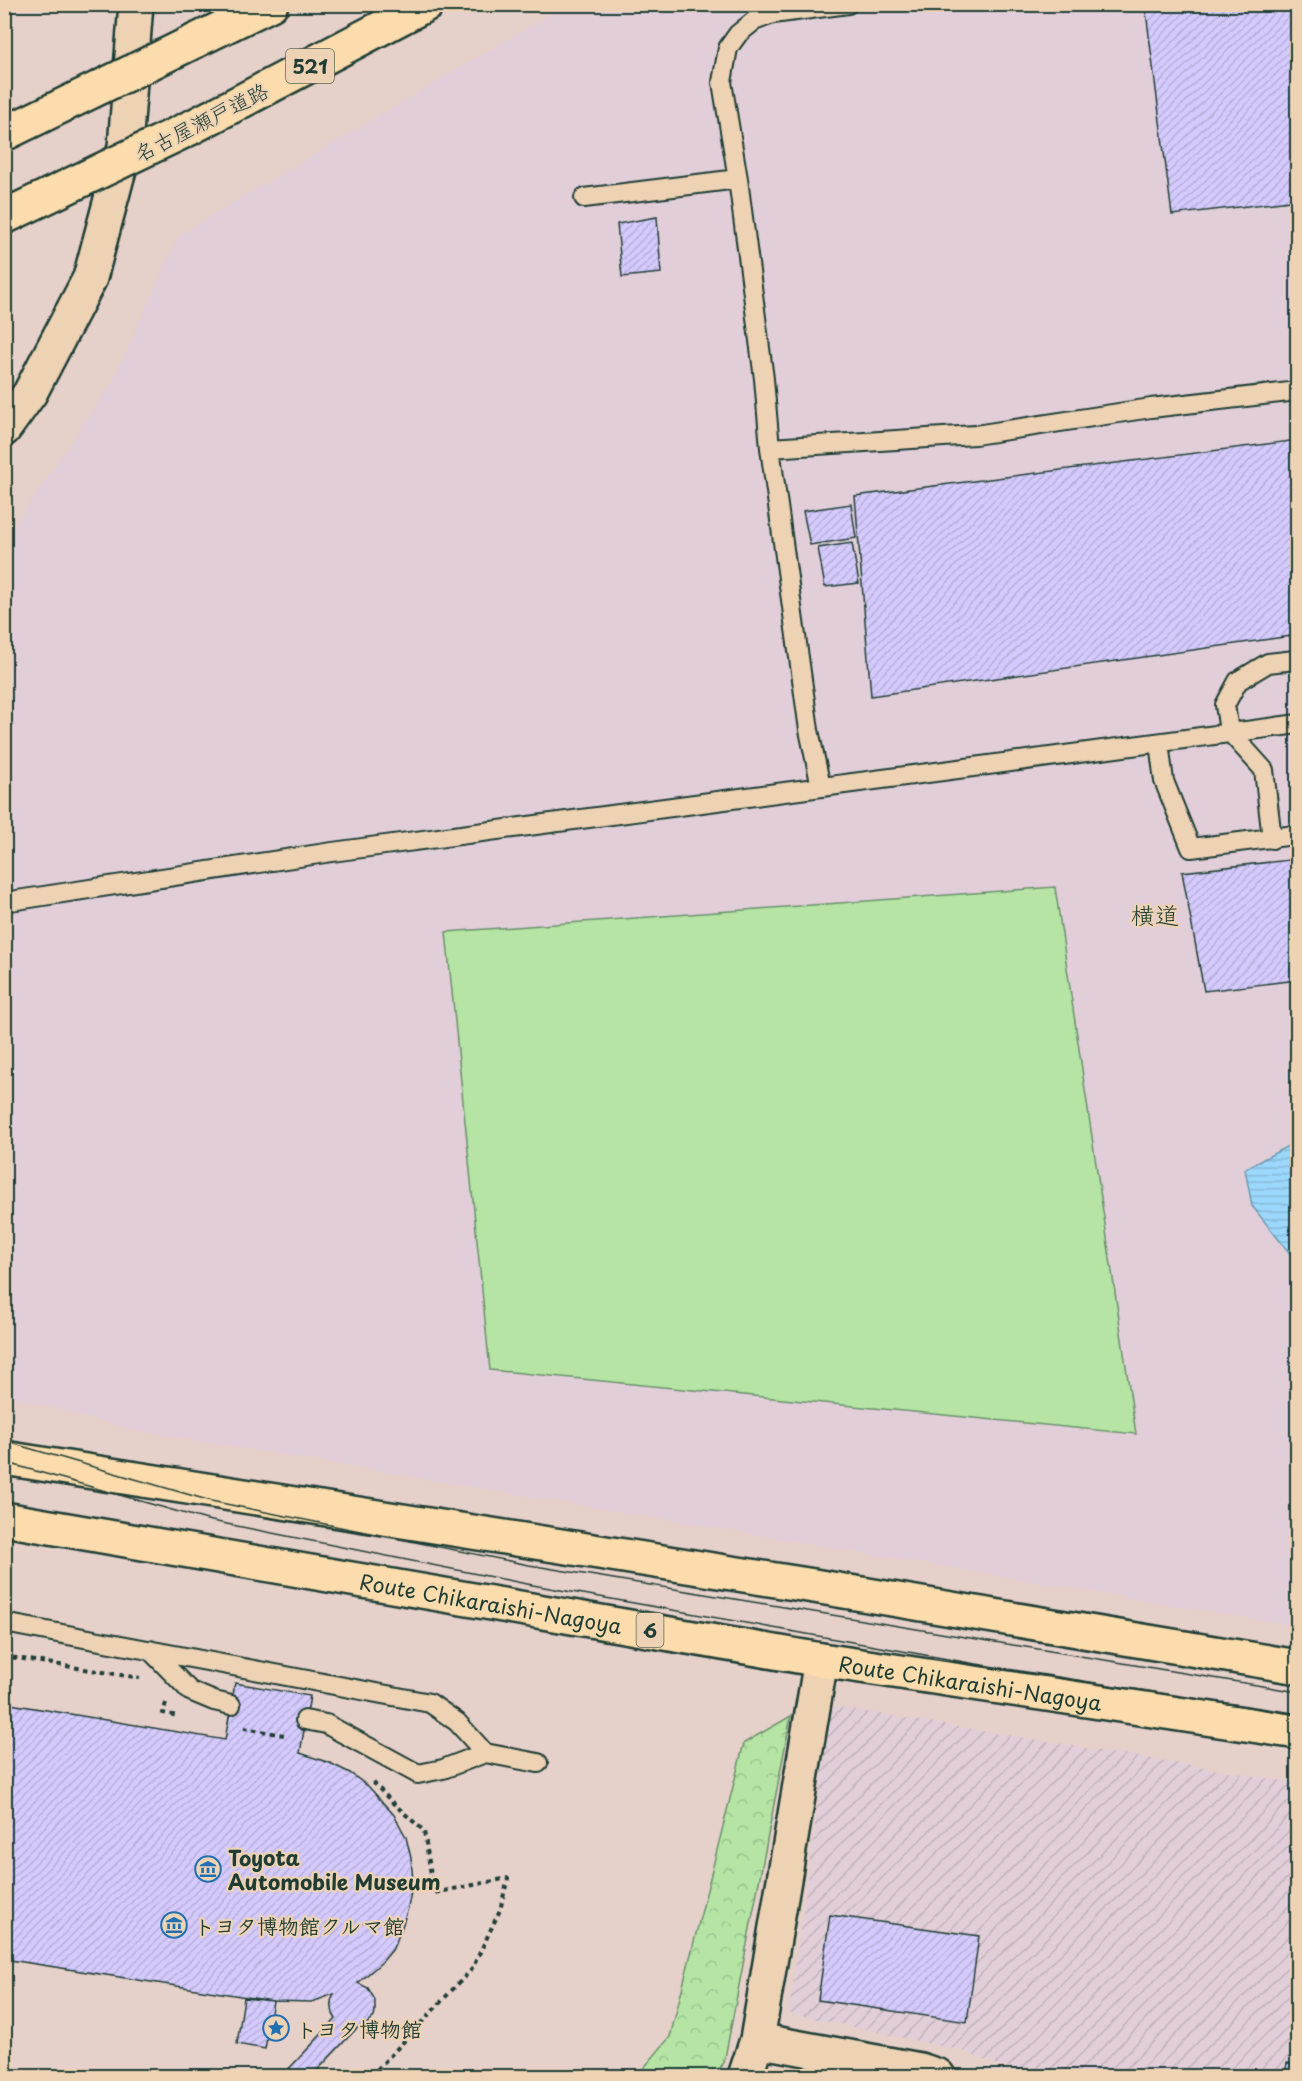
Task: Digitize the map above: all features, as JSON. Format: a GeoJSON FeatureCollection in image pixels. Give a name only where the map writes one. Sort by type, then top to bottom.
{"type":"FeatureCollection","features":[{"type":"Feature","properties":{"kind":"main road"},"geometry":{"type":"LineString","coordinates":[[4,134],[271,4]]}},
{"type":"Feature","properties":{"kind":"main road","name":"名古屋瀬戸道路"},"geometry":{"type":"LineString","coordinates":[[4,217],[192,127],[427,4]]}},
{"type":"Feature","properties":{"kind":"main road"},"geometry":{"type":"LineString","coordinates":[[4,1458],[814,1586],[1298,1667]]}},
{"type":"Feature","properties":{"kind":"main road","name":"Route Chikaraishi-Nagoya"},"geometry":{"type":"LineString","coordinates":[[4,1520],[821,1660],[1298,1732]]}},
{"type":"Feature","properties":{"kind":"street"},"geometry":{"type":"LineString","coordinates":[[4,429],[30,393],[90,278],[125,147],[136,4]]}},
{"type":"Feature","properties":{"kind":"street"},"geometry":{"type":"LineString","coordinates":[[745,2076],[757,2040],[821,1660]]}},
{"type":"Feature","properties":{"kind":"street"},"geometry":{"type":"LineString","coordinates":[[757,2040],[920,2070],[938,2076]]}},
{"type":"Feature","properties":{"kind":"lane"},"geometry":{"type":"LineString","coordinates":[[821,787],[809,730],[770,448],[764,378],[738,179],[722,82],[728,48],[738,34],[754,21],[773,14],[848,4]]}},
{"type":"Feature","properties":{"kind":"lane"},"geometry":{"type":"LineString","coordinates":[[584,198],[738,179]]}},
{"type":"Feature","properties":{"kind":"lane"},"geometry":{"type":"LineString","coordinates":[[770,448],[975,435],[1151,408],[1298,391]]}},
{"type":"Feature","properties":{"kind":"lane"},"geometry":{"type":"LineString","coordinates":[[1272,839],[1264,770],[1229,731],[1225,705],[1238,681],[1268,663],[1295,660],[1298,662]]}},
{"type":"Feature","properties":{"kind":"lane"},"geometry":{"type":"LineString","coordinates":[[4,902],[332,852],[1160,743],[1229,731],[1298,724]]}},
{"type":"Feature","properties":{"kind":"lane"},"geometry":{"type":"LineString","coordinates":[[1160,743],[1164,781],[1191,848],[1272,839],[1295,834]]}},
{"type":"Feature","properties":{"kind":"lane"},"geometry":{"type":"LineString","coordinates":[[4,1623],[430,1703],[457,1722],[485,1753]]}},
{"type":"Feature","properties":{"kind":"lane"},"geometry":{"type":"LineString","coordinates":[[150,1650],[190,1690],[214,1701],[231,1705]]}},
{"type":"Feature","properties":{"kind":"lane"},"geometry":{"type":"LineString","coordinates":[[306,1720],[326,1724],[418,1774],[443,1769],[485,1753],[538,1763]]}},
{"type":"Feature","properties":{"kind":"path"},"geometry":{"type":"LineString","coordinates":[[4,1656],[149,1680]]}},
{"type":"Feature","properties":{"kind":"path"},"geometry":{"type":"LineString","coordinates":[[168,1693],[163,1713],[185,1717]]}},
{"type":"Feature","properties":{"kind":"path"},"geometry":{"type":"LineString","coordinates":[[240,1727],[294,1737]]}},
{"type":"Feature","properties":{"kind":"path"},"geometry":{"type":"LineString","coordinates":[[370,1779],[424,1831],[434,1893],[508,1878],[500,1910],[472,1969],[371,2076]]}},
{"type":"Feature","properties":{"kind":"shaded area"},"geometry":{"type":"Polygon","coordinates":[[[566,5],[1297,5],[1297,1626],[134,1430],[5,1395],[5,539],[111,384],[179,235],[566,5]]]}},
{"type":"Feature","properties":{"kind":"shaded area"},"geometry":{"type":"Polygon","coordinates":[[[831,1706],[1297,1783],[1297,2076],[1026,2076],[960,2050],[789,2013],[831,1706]]]}},
{"type":"Feature","properties":{"kind":"green space"},"geometry":{"type":"Polygon","coordinates":[[[1055,887],[1136,1434],[490,1370],[446,932],[1055,887]]]}},
{"type":"Feature","properties":{"kind":"green space"},"geometry":{"type":"Polygon","coordinates":[[[791,1716],[724,2063],[712,2076],[637,2076],[670,2037],[744,1743],[791,1716]]]}},
{"type":"Feature","properties":{"kind":"water"},"geometry":{"type":"Polygon","coordinates":[[[1297,1141],[1297,1262],[1252,1206],[1245,1169],[1297,1141]]]}},
{"type":"Feature","properties":{"kind":"building"},"geometry":{"type":"Polygon","coordinates":[[[1145,4],[1298,4],[1298,200],[1172,215],[1145,4]]]}},
{"type":"Feature","properties":{"kind":"building"},"geometry":{"type":"Polygon","coordinates":[[[657,217],[661,273],[622,277],[617,224],[657,217]]]}},
{"type":"Feature","properties":{"kind":"building"},"geometry":{"type":"Polygon","coordinates":[[[1298,440],[1298,635],[871,696],[855,496],[1298,440]]]}},
{"type":"Feature","properties":{"kind":"building"},"geometry":{"type":"Polygon","coordinates":[[[851,504],[856,538],[810,545],[803,511],[851,504]]]}},
{"type":"Feature","properties":{"kind":"building"},"geometry":{"type":"Polygon","coordinates":[[[852,543],[859,583],[825,587],[818,548],[852,543]]]}},
{"type":"Feature","properties":{"kind":"building"},"geometry":{"type":"Polygon","coordinates":[[[1298,859],[1298,980],[1204,991],[1182,872],[1298,859]]]}},
{"type":"Feature","properties":{"kind":"building","name":"Toyota Automobile Museum"},"geometry":{"type":"Polygon","coordinates":[[[235,1683],[310,1696],[300,1753],[330,1763],[350,1773],[369,1787],[394,1815],[406,1837],[411,1858],[413,1881],[400,1933],[392,1950],[382,1962],[358,1983],[368,1988],[375,2000],[374,2017],[364,2026],[357,2028],[312,2076],[282,2076],[336,2019],[331,2001],[334,1994],[312,2002],[273,2001],[4,1959],[4,1703],[225,1740],[235,1683]]]}},
{"type":"Feature","properties":{"kind":"building"},"geometry":{"type":"Polygon","coordinates":[[[830,1915],[979,1936],[967,2022],[818,2000],[830,1915]]]}},
{"type":"Feature","properties":{"kind":"building"},"geometry":{"type":"Polygon","coordinates":[[[244,1998],[273,2001],[265,2049],[237,2044],[244,1998]]]}},
{"type":"Feature","properties":{"kind":"building"},"geometry":{"type":"Polygon","coordinates":[[[1287,2063],[1298,2065],[1298,2076],[1285,2076],[1287,2063]]]}},
{"type":"Feature","properties":{"kind":"building"},"geometry":{"type":"Polygon","coordinates":[[[1217,2070],[1254,2076],[1215,2076],[1217,2070]]]}},
{"type":"Feature","properties":{"kind":"tram line"},"geometry":{"type":"LineString","coordinates":[[4,1441],[211,1501],[529,1565],[1298,1692]]}},
{"type":"Feature","properties":{"kind":"tram line"},"geometry":{"type":"LineString","coordinates":[[4,1462],[207,1520],[527,1584],[970,1663],[1298,1715]]}},
{"type":"Feature","properties":{"kind":"place","name":"Toyota Automobile Museum"},"geometry":{"type":"Point","coordinates":[208,1869]}},
{"type":"Feature","properties":{"kind":"place","name":"トヨタ博物館クルマ館"},"geometry":{"type":"Point","coordinates":[174,1925]}},
{"type":"Feature","properties":{"kind":"place","name":"トヨタ博物館"},"geometry":{"type":"Point","coordinates":[276,2028]}},
{"type":"Feature","properties":{"kind":"district","name":"横道"},"geometry":{"type":"Point","coordinates":[1155,914]}}]}
